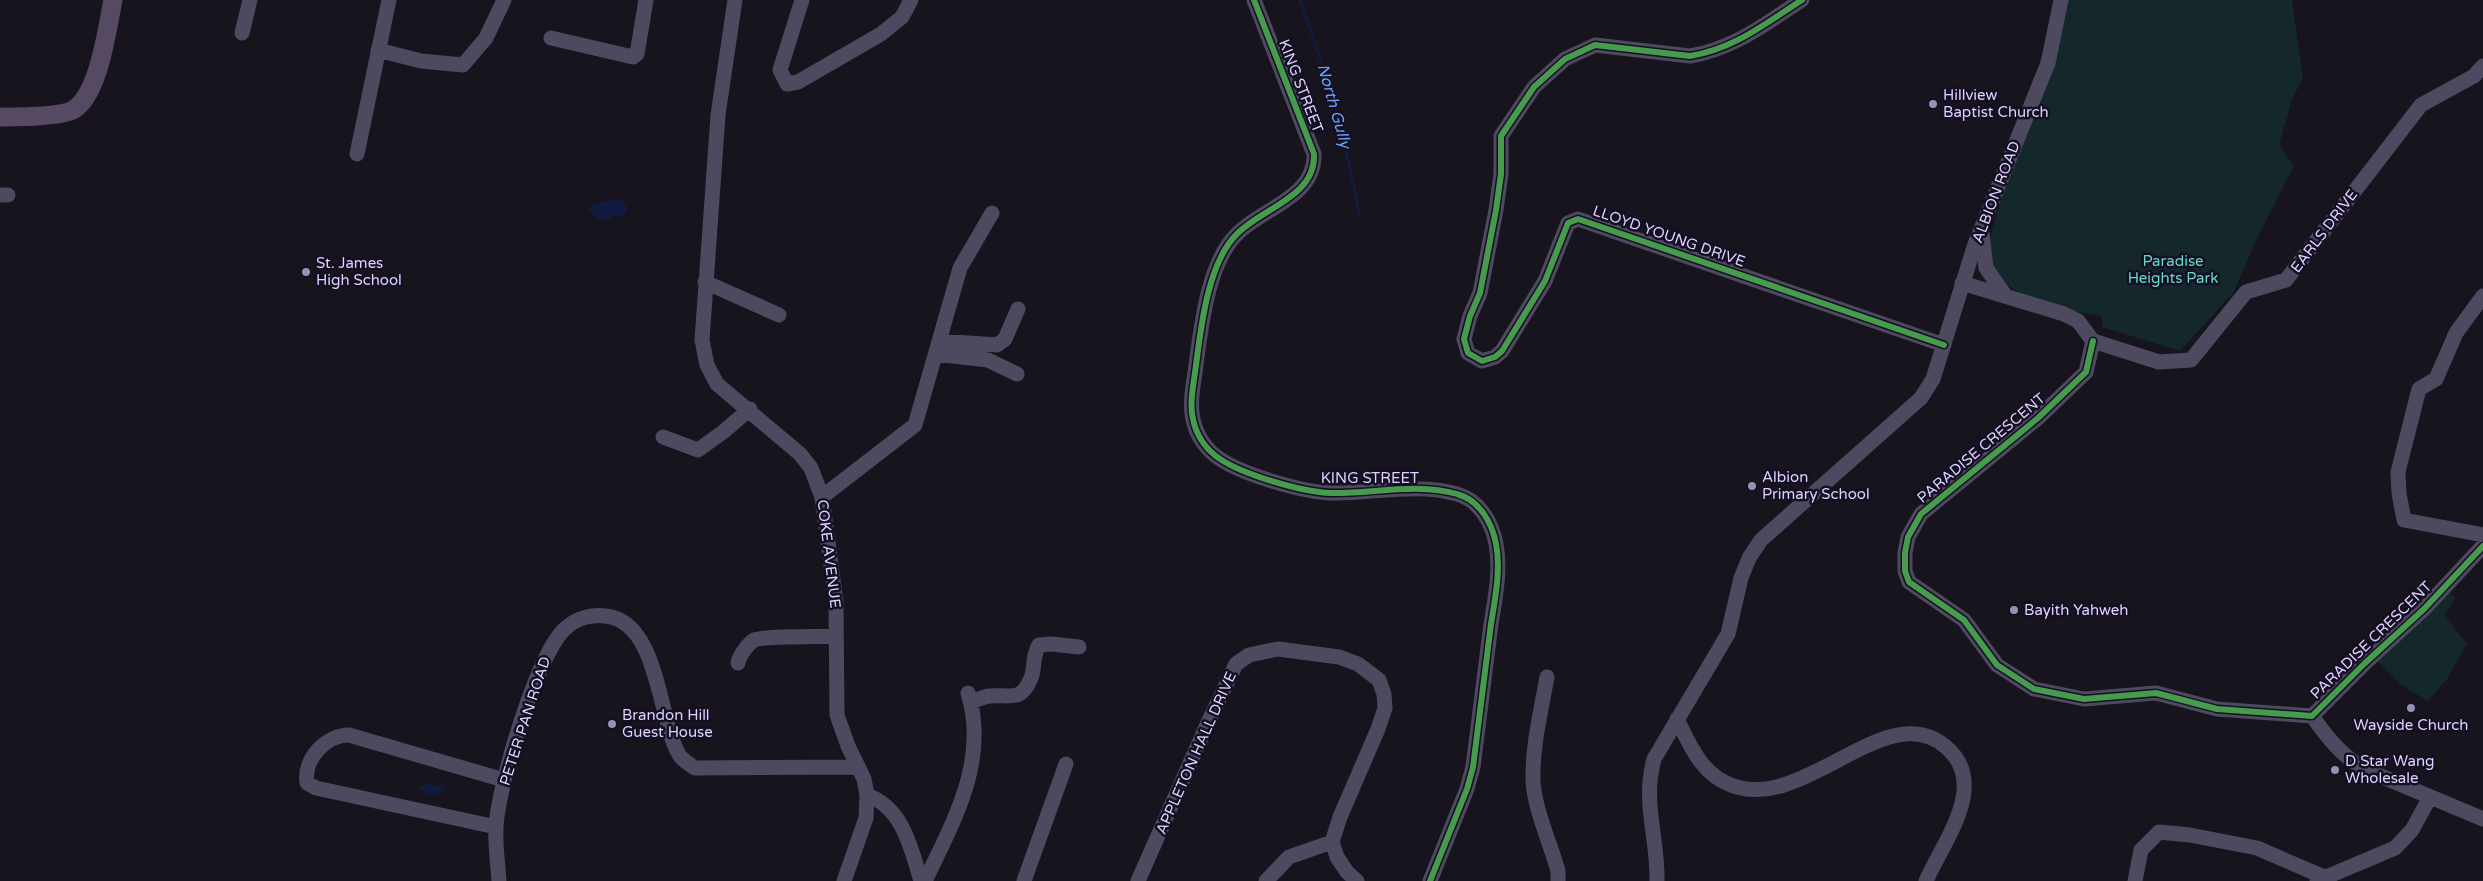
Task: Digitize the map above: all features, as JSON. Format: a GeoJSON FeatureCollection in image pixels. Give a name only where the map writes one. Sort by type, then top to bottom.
{"type":"FeatureCollection","features":[{"type":"Feature","properties":{"kind":"main road"},"geometry":{"type":"LineString","coordinates":[[0,117],[72,111],[84,101],[93,88],[113,0]]}},
{"type":"Feature","properties":{"kind":"street"},"geometry":{"type":"LineString","coordinates":[[242,33],[250,0]]}},
{"type":"Feature","properties":{"kind":"street"},"geometry":{"type":"LineString","coordinates":[[357,154],[389,0]]}},
{"type":"Feature","properties":{"kind":"street"},"geometry":{"type":"LineString","coordinates":[[378,50],[421,61],[463,65],[486,38],[504,0]]}},
{"type":"Feature","properties":{"kind":"street"},"geometry":{"type":"LineString","coordinates":[[551,38],[633,57],[637,54],[646,0]]}},
{"type":"Feature","properties":{"kind":"street","name":"COKE AVENUE"},"geometry":{"type":"LineString","coordinates":[[735,0],[718,115],[702,340],[707,365],[717,384],[750,409],[800,454],[811,468],[822,496],[836,602],[837,716],[864,779],[867,795],[866,818],[844,881]]}},
{"type":"Feature","properties":{"kind":"street"},"geometry":{"type":"LineString","coordinates":[[802,0],[780,70],[787,84],[798,82],[881,34],[902,18],[911,0]]}},
{"type":"Feature","properties":{"kind":"street","name":"KING STREET"},"geometry":{"type":"LineString","coordinates":[[1254,0],[1314,154],[1314,165],[1312,175],[1304,186],[1236,234],[1225,250],[1208,294],[1202,319],[1192,399],[1192,418],[1197,433],[1206,447],[1219,459],[1290,486],[1329,493],[1424,490],[1457,494],[1477,505],[1489,521],[1497,545],[1497,578],[1473,767],[1467,789],[1430,881]]}},
{"type":"Feature","properties":{"kind":"street","name":"LLOYD YOUNG DRIVE"},"geometry":{"type":"LineString","coordinates":[[1802,0],[1734,44],[1706,54],[1690,56],[1595,45],[1565,59],[1534,87],[1501,136],[1501,174],[1496,210],[1480,294],[1470,316],[1464,339],[1468,353],[1482,361],[1495,357],[1502,351],[1545,281],[1568,223],[1578,219],[1944,345]]}},
{"type":"Feature","properties":{"kind":"street","name":"ALBION ROAD"},"geometry":{"type":"LineString","coordinates":[[1944,345],[1964,276],[1981,229],[2048,63],[2061,0]]}},
{"type":"Feature","properties":{"kind":"street","name":"EARLS DRIVE"},"geometry":{"type":"LineString","coordinates":[[2093,341],[2160,362],[2191,360],[2246,292],[2286,280],[2421,105],[2474,76],[2483,66]]}},
{"type":"Feature","properties":{"kind":"street"},"geometry":{"type":"LineString","coordinates":[[822,496],[915,425],[960,268],[992,213]]}},
{"type":"Feature","properties":{"kind":"street"},"geometry":{"type":"LineString","coordinates":[[1981,229],[1986,268],[2005,295]]}},
{"type":"Feature","properties":{"kind":"street"},"geometry":{"type":"LineString","coordinates":[[1964,276],[2005,295],[2064,314],[2078,321],[2093,341]]}},
{"type":"Feature","properties":{"kind":"street"},"geometry":{"type":"LineString","coordinates":[[706,282],[779,315]]}},
{"type":"Feature","properties":{"kind":"street"},"geometry":{"type":"LineString","coordinates":[[2480,538],[2404,520],[2399,494],[2398,472],[2419,389],[2436,379],[2456,333],[2483,296]]}},
{"type":"Feature","properties":{"kind":"street"},"geometry":{"type":"LineString","coordinates":[[938,348],[997,345],[1005,339],[1018,310]]}},
{"type":"Feature","properties":{"kind":"street","name":"PARADISE CRESCENT"},"geometry":{"type":"LineString","coordinates":[[2093,341],[2086,372],[2038,418],[1921,514],[1908,537],[1905,552],[1905,571],[1909,582],[1964,620],[1997,665],[2034,689],[2084,699],[2156,693],[2217,710],[2312,716],[2364,664],[2424,609],[2480,538]]}},
{"type":"Feature","properties":{"kind":"street"},"geometry":{"type":"LineString","coordinates":[[1657,881],[1658,858],[1649,802],[1648,781],[1654,759],[1728,634],[1741,578],[1749,558],[1761,540],[1921,398],[1932,379],[1944,345]]}},
{"type":"Feature","properties":{"kind":"street"},"geometry":{"type":"LineString","coordinates":[[938,348],[988,360],[1017,374]]}},
{"type":"Feature","properties":{"kind":"street"},"geometry":{"type":"LineString","coordinates":[[663,437],[698,450],[750,409]]}},
{"type":"Feature","properties":{"kind":"street","name":"PETER PAN ROAD"},"geometry":{"type":"LineString","coordinates":[[500,881],[496,828],[504,780],[537,675],[548,650],[565,628],[576,621],[595,615],[616,618],[627,626],[639,640],[654,670],[680,756],[695,768],[858,767]]}},
{"type":"Feature","properties":{"kind":"street"},"geometry":{"type":"LineString","coordinates":[[738,662],[739,658],[753,641],[765,638],[836,636]]}},
{"type":"Feature","properties":{"kind":"street"},"geometry":{"type":"LineString","coordinates":[[925,881],[962,803],[975,755],[970,698],[1016,696],[1027,689],[1032,674],[1033,656],[1039,645],[1052,644],[1079,647]]}},
{"type":"Feature","properties":{"kind":"street","name":"APPLETON HALL DRIVE"},"geometry":{"type":"LineString","coordinates":[[1138,881],[1236,664],[1249,656],[1278,649],[1339,657],[1358,664],[1379,680],[1384,694],[1385,708],[1383,715],[1340,817],[1332,842]]}},
{"type":"Feature","properties":{"kind":"street"},"geometry":{"type":"LineString","coordinates":[[1546,677],[1535,748],[1533,782],[1558,871],[1558,881]]}},
{"type":"Feature","properties":{"kind":"street"},"geometry":{"type":"LineString","coordinates":[[2312,716],[2327,738],[2346,758],[2364,769],[2483,819]]}},
{"type":"Feature","properties":{"kind":"street"},"geometry":{"type":"LineString","coordinates":[[1677,719],[1697,758],[1712,774],[1730,785],[1752,790],[1774,789],[1795,783],[1890,737],[1912,733],[1928,736],[1941,742],[1959,762],[1964,775],[1965,789],[1962,804],[1926,881]]}},
{"type":"Feature","properties":{"kind":"street"},"geometry":{"type":"LineString","coordinates":[[496,828],[316,788],[307,783],[307,773],[316,751],[324,742],[336,736],[349,735],[504,780]]}},
{"type":"Feature","properties":{"kind":"street"},"geometry":{"type":"LineString","coordinates":[[1024,881],[1066,764]]}},
{"type":"Feature","properties":{"kind":"street"},"geometry":{"type":"LineString","coordinates":[[867,795],[879,799],[888,806],[907,834],[921,881]]}},
{"type":"Feature","properties":{"kind":"street"},"geometry":{"type":"LineString","coordinates":[[2135,881],[2140,850],[2159,832],[2190,835],[2257,848],[2320,879],[2395,848],[2412,830],[2430,797]]}},
{"type":"Feature","properties":{"kind":"street"},"geometry":{"type":"LineString","coordinates":[[1266,881],[1289,857],[1332,842],[1337,857],[1357,881]]}},
{"type":"Feature","properties":{"kind":"green space","name":"Paradise Heights Park"},"geometry":{"type":"Polygon","coordinates":[[[2058,0],[2292,0],[2303,78],[2292,99],[2279,145],[2294,166],[2255,243],[2234,292],[2180,351],[2102,327],[2102,316],[2056,307],[2024,295],[2010,287],[1999,277],[1992,265],[1990,238],[2058,0]]]}},
{"type":"Feature","properties":{"kind":"green space"},"geometry":{"type":"Polygon","coordinates":[[[2448,589],[2455,598],[2445,615],[2467,644],[2447,679],[2428,701],[2401,685],[2375,659],[2448,589]]]}},
{"type":"Feature","properties":{"kind":"water"},"geometry":{"type":"Polygon","coordinates":[[[612,200],[623,200],[628,210],[623,217],[615,214],[608,221],[597,219],[588,210],[595,204],[612,200]]]}},
{"type":"Feature","properties":{"kind":"water"},"geometry":{"type":"Polygon","coordinates":[[[427,783],[434,786],[443,785],[444,790],[436,795],[434,792],[430,796],[418,788],[427,783]]]}},
{"type":"Feature","properties":{"kind":"waterway","name":"North Gully"},"geometry":{"type":"LineString","coordinates":[[1300,0],[1334,106],[1348,159],[1359,214]]}},
{"type":"Feature","properties":{"kind":"cycle path"},"geometry":{"type":"LineString","coordinates":[[1254,0],[1314,154],[1312,169],[1306,181],[1297,191],[1237,234],[1227,246],[1219,261],[1207,296],[1200,332],[1192,399],[1193,419],[1202,442],[1210,451],[1230,465],[1258,477],[1305,490],[1331,493],[1410,489],[1442,491],[1457,494],[1472,501],[1488,520],[1496,544],[1498,574],[1473,767],[1467,789],[1430,881]]}},
{"type":"Feature","properties":{"kind":"cycle path"},"geometry":{"type":"LineString","coordinates":[[1802,0],[1749,34],[1706,53],[1690,56],[1595,45],[1565,59],[1534,87],[1501,136],[1501,174],[1496,210],[1480,293],[1470,316],[1464,339],[1468,353],[1482,361],[1495,357],[1502,351],[1545,281],[1568,223],[1578,219],[1944,345]]}},
{"type":"Feature","properties":{"kind":"cycle path"},"geometry":{"type":"LineString","coordinates":[[2093,341],[2086,372],[2038,418],[1921,514],[1908,537],[1905,553],[1905,571],[1909,582],[1964,620],[1997,665],[2034,689],[2084,699],[2156,693],[2217,709],[2312,716],[2364,664],[2424,609],[2483,546]]}},
{"type":"Feature","properties":{"kind":"place","name":"Hillview Baptist Church"},"geometry":{"type":"Point","coordinates":[1933,104]}},
{"type":"Feature","properties":{"kind":"place","name":"St. James High School"},"geometry":{"type":"Point","coordinates":[306,272]}},
{"type":"Feature","properties":{"kind":"place","name":"Albion Primary School"},"geometry":{"type":"Point","coordinates":[1752,486]}},
{"type":"Feature","properties":{"kind":"place","name":"Bayith Yahweh"},"geometry":{"type":"Point","coordinates":[2014,610]}},
{"type":"Feature","properties":{"kind":"place","name":"Wayside Church"},"geometry":{"type":"Point","coordinates":[2411,708]}},
{"type":"Feature","properties":{"kind":"place","name":"Brandon Hill Guest House"},"geometry":{"type":"Point","coordinates":[612,724]}},
{"type":"Feature","properties":{"kind":"place","name":"D Star Wang Wholesale"},"geometry":{"type":"Point","coordinates":[2335,770]}}]}
